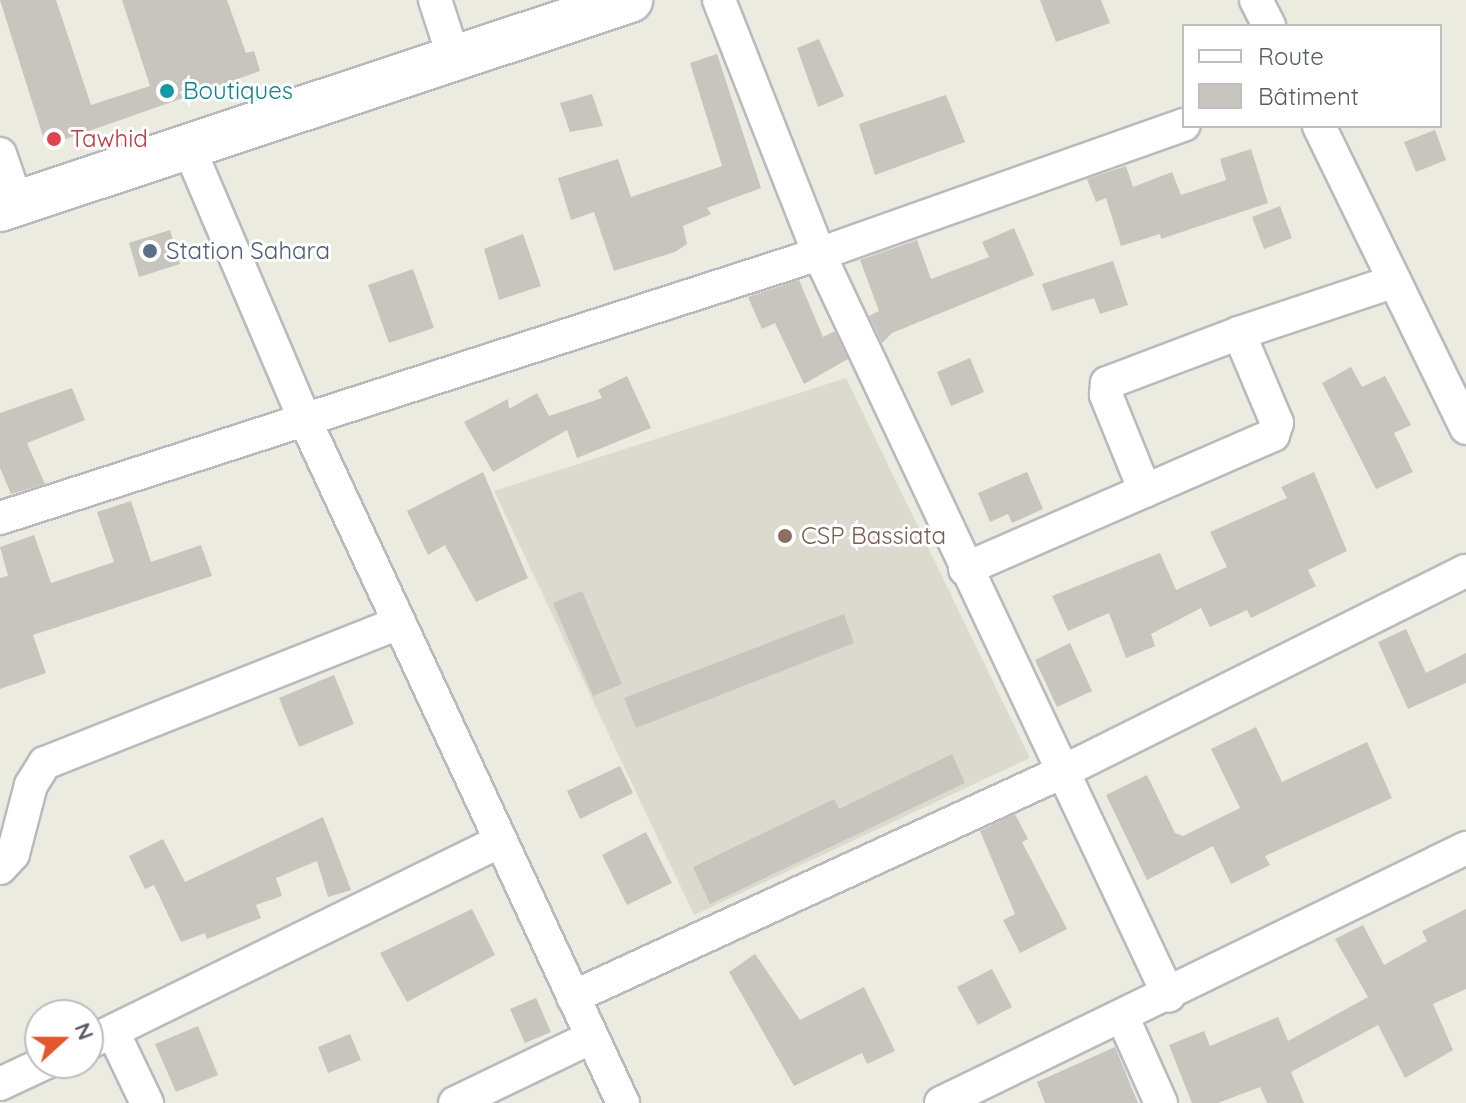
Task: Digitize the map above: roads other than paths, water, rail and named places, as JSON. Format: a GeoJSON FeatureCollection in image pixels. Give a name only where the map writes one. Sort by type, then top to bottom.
{"type":"FeatureCollection","features":[{"type":"Feature","properties":{"kind":"street"},"geometry":{"type":"LineString","coordinates":[[435,0],[454,58]]}},
{"type":"Feature","properties":{"kind":"street"},"geometry":{"type":"LineString","coordinates":[[0,154],[8,206],[630,0]]}},
{"type":"Feature","properties":{"kind":"street"},"geometry":{"type":"LineString","coordinates":[[719,0],[819,254],[1060,773],[1169,996]]}},
{"type":"Feature","properties":{"kind":"street"},"geometry":{"type":"LineString","coordinates":[[1256,0],[1268,24]]}},
{"type":"Feature","properties":{"kind":"street"},"geometry":{"type":"LineString","coordinates":[[0,518],[819,254],[1182,126]]}},
{"type":"Feature","properties":{"kind":"street"},"geometry":{"type":"LineString","coordinates":[[1320,128],[1466,428]]}},
{"type":"Feature","properties":{"kind":"street"},"geometry":{"type":"LineString","coordinates":[[188,146],[304,418],[623,1103]]}},
{"type":"Feature","properties":{"kind":"street"},"geometry":{"type":"LineString","coordinates":[[1145,491],[1106,395],[1107,383],[1239,333],[1395,281]]}},
{"type":"Feature","properties":{"kind":"street"},"geometry":{"type":"LineString","coordinates":[[965,569],[1278,429],[1239,333]]}},
{"type":"Feature","properties":{"kind":"street"},"geometry":{"type":"LineString","coordinates":[[573,997],[1060,773],[1466,571]]}},
{"type":"Feature","properties":{"kind":"street"},"geometry":{"type":"LineString","coordinates":[[0,868],[13,854],[31,785],[45,763],[399,623]]}},
{"type":"Feature","properties":{"kind":"street"},"geometry":{"type":"LineString","coordinates":[[104,1037],[500,841]]}},
{"type":"Feature","properties":{"kind":"street"},"geometry":{"type":"LineString","coordinates":[[941,1103],[1169,996],[1466,848]]}},
{"type":"Feature","properties":{"kind":"street"},"geometry":{"type":"LineString","coordinates":[[1123,1018],[1161,1103]]}},
{"type":"Feature","properties":{"kind":"street"},"geometry":{"type":"LineString","coordinates":[[455,1103],[592,1037]]}},
{"type":"Feature","properties":{"kind":"street"},"geometry":{"type":"LineString","coordinates":[[104,1042],[147,1103]]}},
{"type":"Feature","properties":{"kind":"street"},"geometry":{"type":"LineString","coordinates":[[0,1084],[24,1073]]}},
{"type":"Feature","properties":{"kind":"place","name":"Boutiques"},"geometry":{"type":"Point","coordinates":[167,91]}},
{"type":"Feature","properties":{"kind":"place","name":"Tawhid"},"geometry":{"type":"Point","coordinates":[54,139]}},
{"type":"Feature","properties":{"kind":"place","name":"Station Sahara"},"geometry":{"type":"Point","coordinates":[150,251]}},
{"type":"Feature","properties":{"kind":"place","name":"CSP Bassiata"},"geometry":{"type":"Point","coordinates":[785,536]}}]}
